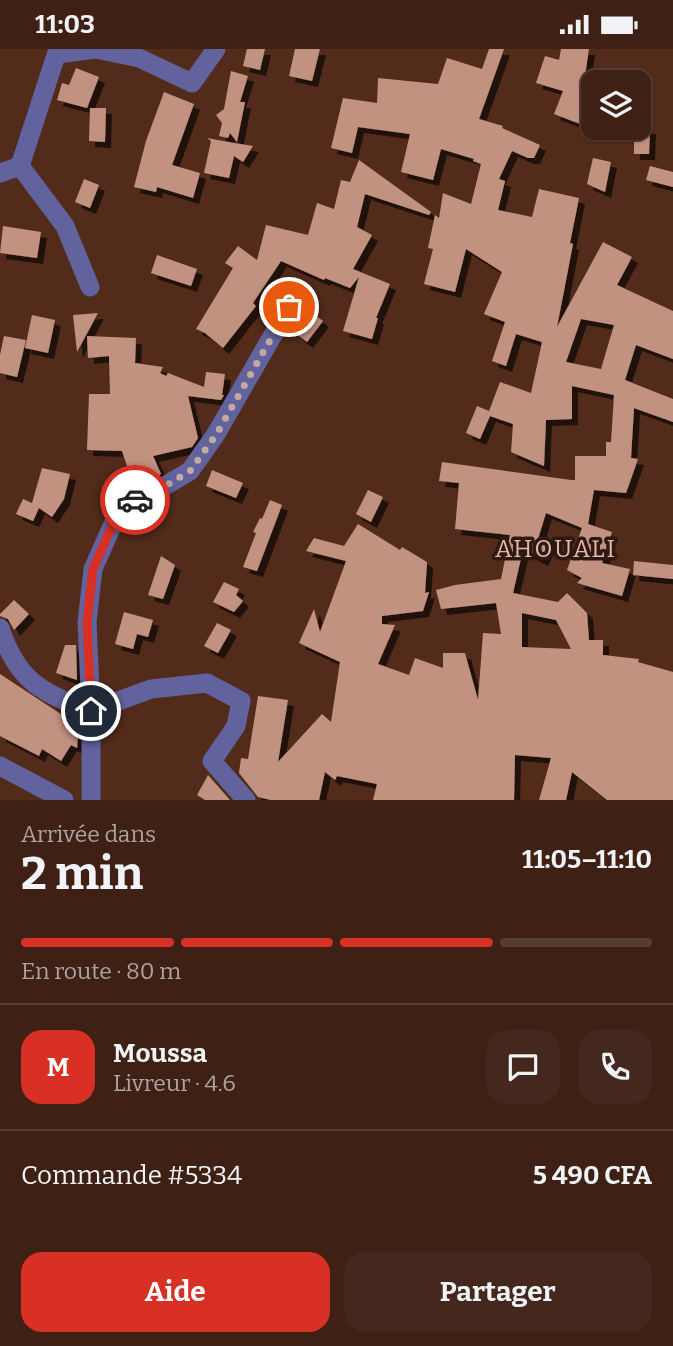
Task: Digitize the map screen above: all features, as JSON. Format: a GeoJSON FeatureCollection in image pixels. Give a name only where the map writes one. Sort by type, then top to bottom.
{"type":"FeatureCollection","features":[{"type":"Feature","properties":{"kind":"street"},"geometry":{"type":"LineString","coordinates":[[20,166],[57,52],[96,49],[139,58],[192,83],[216,49]]}},
{"type":"Feature","properties":{"kind":"street"},"geometry":{"type":"LineString","coordinates":[[0,173],[20,166]]}},
{"type":"Feature","properties":{"kind":"street"},"geometry":{"type":"LineString","coordinates":[[20,166],[65,226],[90,287]]}},
{"type":"Feature","properties":{"kind":"street"},"geometry":{"type":"LineString","coordinates":[[91,800],[87,622],[93,569],[117,515],[130,502],[159,490],[190,471],[216,435],[289,307]]}},
{"type":"Feature","properties":{"kind":"street"},"geometry":{"type":"LineString","coordinates":[[0,628],[8,652],[24,674],[51,696],[91,711],[151,689],[207,683],[241,701],[236,726],[212,761],[246,800]]}},
{"type":"Feature","properties":{"kind":"street"},"geometry":{"type":"LineString","coordinates":[[0,766],[64,800]]}},
{"type":"Feature","properties":{"kind":"building"},"geometry":{"type":"Polygon","coordinates":[[[247,49],[265,49],[260,70],[243,66],[247,49]]]}},
{"type":"Feature","properties":{"kind":"building"},"geometry":{"type":"Polygon","coordinates":[[[295,49],[320,49],[312,81],[289,76],[295,49]]]}},
{"type":"Feature","properties":{"kind":"building"},"geometry":{"type":"Polygon","coordinates":[[[489,49],[504,49],[479,119],[503,126],[502,128],[540,145],[534,158],[512,151],[499,179],[505,181],[498,210],[532,217],[539,189],[579,198],[557,327],[603,242],[632,257],[617,285],[673,311],[673,359],[636,345],[625,380],[673,399],[673,422],[634,408],[631,458],[638,459],[626,493],[594,490],[588,524],[612,532],[602,563],[630,569],[622,596],[577,583],[582,578],[567,570],[582,528],[546,513],[538,539],[549,546],[542,560],[523,550],[513,593],[558,602],[567,593],[587,613],[589,640],[603,640],[603,655],[639,659],[638,662],[673,672],[673,800],[607,800],[572,772],[566,800],[539,800],[551,758],[515,755],[514,800],[373,800],[377,784],[337,776],[335,780],[325,772],[319,800],[271,800],[258,797],[239,773],[241,758],[248,759],[258,696],[288,700],[278,762],[322,714],[331,722],[340,662],[299,643],[314,609],[320,632],[346,561],[306,551],[314,538],[344,546],[358,524],[400,550],[402,547],[427,562],[425,593],[429,592],[423,611],[382,616],[382,624],[395,625],[378,664],[409,675],[415,658],[443,668],[443,653],[465,653],[478,700],[483,633],[501,634],[496,603],[441,609],[436,590],[501,579],[510,535],[455,529],[459,483],[439,481],[442,462],[575,480],[575,456],[606,456],[606,442],[611,442],[614,395],[572,386],[572,419],[546,420],[544,466],[511,452],[513,424],[490,416],[480,439],[466,433],[477,406],[489,411],[500,382],[531,393],[542,342],[516,334],[506,366],[492,361],[505,322],[484,314],[502,272],[466,249],[455,292],[424,284],[433,249],[428,248],[435,215],[439,218],[443,193],[471,204],[481,164],[473,161],[474,159],[441,149],[433,180],[401,172],[410,134],[358,127],[352,153],[331,148],[343,98],[377,103],[378,78],[438,84],[447,58],[482,69],[489,49]],[[581,319],[566,362],[601,369],[614,325],[581,319]],[[522,613],[522,647],[571,649],[556,620],[522,613]]]}},
{"type":"Feature","properties":{"kind":"building"},"geometry":{"type":"Polygon","coordinates":[[[561,49],[589,49],[586,70],[581,70],[581,124],[554,114],[563,91],[536,83],[545,56],[559,60],[561,49]]]}},
{"type":"Feature","properties":{"kind":"building"},"geometry":{"type":"Polygon","coordinates":[[[76,68],[99,77],[87,108],[57,100],[62,83],[69,85],[76,68]]]}},
{"type":"Feature","properties":{"kind":"building"},"geometry":{"type":"Polygon","coordinates":[[[231,71],[248,76],[240,102],[245,102],[237,142],[230,133],[228,138],[219,136],[222,123],[216,115],[224,109],[231,71]]]}},
{"type":"Feature","properties":{"kind":"building"},"geometry":{"type":"Polygon","coordinates":[[[164,92],[194,104],[172,165],[200,173],[193,198],[157,187],[156,192],[134,187],[146,141],[164,92]]]}},
{"type":"Feature","properties":{"kind":"building"},"geometry":{"type":"Polygon","coordinates":[[[90,108],[106,108],[105,142],[89,141],[90,108]]]}},
{"type":"Feature","properties":{"kind":"building"},"geometry":{"type":"Polygon","coordinates":[[[207,138],[253,146],[243,162],[234,156],[229,178],[204,173],[211,141],[207,138]]]}},
{"type":"Feature","properties":{"kind":"building"},"geometry":{"type":"Polygon","coordinates":[[[634,140],[650,140],[649,154],[634,154],[634,140]]]}},
{"type":"Feature","properties":{"kind":"building"},"geometry":{"type":"Polygon","coordinates":[[[593,158],[611,162],[605,192],[587,184],[593,158]]]}},
{"type":"Feature","properties":{"kind":"building"},"geometry":{"type":"Polygon","coordinates":[[[359,160],[431,212],[429,215],[365,194],[357,227],[372,235],[353,269],[390,284],[376,318],[372,339],[343,331],[359,277],[350,288],[281,261],[253,303],[256,306],[223,348],[196,329],[233,268],[225,263],[238,246],[257,260],[266,225],[308,235],[317,203],[334,209],[341,180],[350,182],[359,160]]]}},
{"type":"Feature","properties":{"kind":"building"},"geometry":{"type":"Polygon","coordinates":[[[650,166],[673,172],[673,187],[646,180],[650,166]]]}},
{"type":"Feature","properties":{"kind":"building"},"geometry":{"type":"Polygon","coordinates":[[[84,179],[99,185],[90,208],[75,202],[84,179]]]}},
{"type":"Feature","properties":{"kind":"building"},"geometry":{"type":"Polygon","coordinates":[[[3,226],[41,232],[37,258],[0,253],[3,226]]]}},
{"type":"Feature","properties":{"kind":"building"},"geometry":{"type":"Polygon","coordinates":[[[157,255],[197,269],[191,286],[151,273],[157,255]]]}},
{"type":"Feature","properties":{"kind":"building"},"geometry":{"type":"Polygon","coordinates":[[[311,312],[323,321],[307,342],[295,333],[311,312]]]}},
{"type":"Feature","properties":{"kind":"building"},"geometry":{"type":"Polygon","coordinates":[[[98,313],[77,352],[73,315],[98,313]]]}},
{"type":"Feature","properties":{"kind":"building"},"geometry":{"type":"Polygon","coordinates":[[[32,315],[55,320],[48,353],[25,348],[32,315]]]}},
{"type":"Feature","properties":{"kind":"building"},"geometry":{"type":"Polygon","coordinates":[[[4,336],[26,340],[17,377],[0,373],[4,336]]]}},
{"type":"Feature","properties":{"kind":"building"},"geometry":{"type":"Polygon","coordinates":[[[87,336],[136,338],[135,363],[163,367],[160,373],[166,376],[168,373],[204,387],[206,372],[225,374],[224,395],[221,400],[188,396],[198,438],[192,447],[153,456],[161,474],[134,487],[122,451],[87,450],[89,394],[110,394],[109,356],[88,358],[87,336]]]}},
{"type":"Feature","properties":{"kind":"building"},"geometry":{"type":"Polygon","coordinates":[[[42,468],[70,474],[64,499],[52,517],[39,508],[33,521],[16,514],[23,499],[32,503],[42,468]]]}},
{"type":"Feature","properties":{"kind":"building"},"geometry":{"type":"Polygon","coordinates":[[[212,470],[243,483],[236,498],[206,486],[212,470]]]}},
{"type":"Feature","properties":{"kind":"building"},"geometry":{"type":"Polygon","coordinates":[[[368,490],[383,497],[371,522],[356,514],[368,490]]]}},
{"type":"Feature","properties":{"kind":"building"},"geometry":{"type":"Polygon","coordinates":[[[270,500],[282,505],[257,571],[243,567],[256,533],[253,532],[270,500]]]}},
{"type":"Feature","properties":{"kind":"building"},"geometry":{"type":"Polygon","coordinates":[[[161,556],[175,565],[163,599],[148,595],[161,556]]]}},
{"type":"Feature","properties":{"kind":"building"},"geometry":{"type":"Polygon","coordinates":[[[634,561],[673,565],[673,579],[633,575],[634,561]]]}},
{"type":"Feature","properties":{"kind":"building"},"geometry":{"type":"Polygon","coordinates":[[[224,582],[239,589],[236,595],[243,601],[234,612],[213,602],[224,582]]]}},
{"type":"Feature","properties":{"kind":"building"},"geometry":{"type":"Polygon","coordinates":[[[14,600],[29,614],[14,630],[8,619],[0,614],[14,600]]]}},
{"type":"Feature","properties":{"kind":"building"},"geometry":{"type":"Polygon","coordinates":[[[124,612],[153,620],[148,637],[137,634],[133,649],[115,644],[124,612]]]}},
{"type":"Feature","properties":{"kind":"building"},"geometry":{"type":"Polygon","coordinates":[[[217,623],[231,630],[218,653],[204,646],[217,623]]]}},
{"type":"Feature","properties":{"kind":"building"},"geometry":{"type":"Polygon","coordinates":[[[65,645],[76,645],[77,680],[56,673],[65,645]]]}},
{"type":"Feature","properties":{"kind":"building"},"geometry":{"type":"Polygon","coordinates":[[[0,674],[79,726],[77,748],[71,745],[61,761],[42,749],[39,756],[0,736],[0,674]]]}},
{"type":"Feature","properties":{"kind":"building"},"geometry":{"type":"Polygon","coordinates":[[[208,775],[230,800],[205,800],[197,795],[208,775]]]}},
{"type":"Feature","properties":{"kind":"way so far"},"geometry":{"type":"LineString","coordinates":[[135,500],[159,490],[190,471],[216,435],[289,307]]}},
{"type":"Feature","properties":{"kind":"district","name":"AHOUALI"},"geometry":{"type":"Point","coordinates":[556,549]}},
{"type":"Feature","properties":{"kind":"route"},"geometry":{"type":"LineString","coordinates":[[91,711],[87,622],[93,569],[117,515],[135,500]]}}]}
